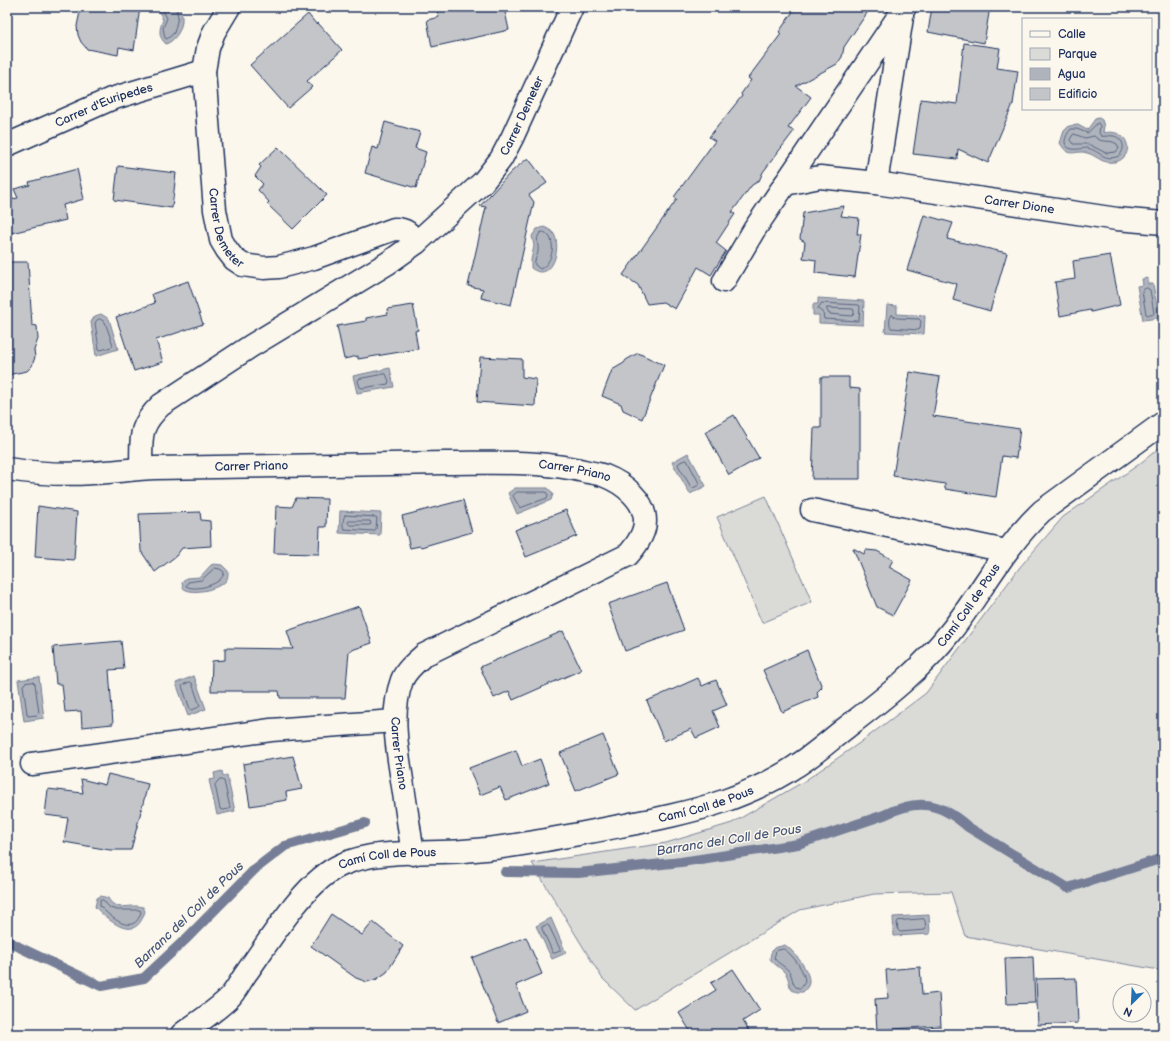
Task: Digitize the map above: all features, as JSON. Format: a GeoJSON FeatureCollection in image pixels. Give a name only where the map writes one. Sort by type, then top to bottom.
{"type":"FeatureCollection","features":[{"type":"Feature","properties":{"kind":"street","name":"Carrer Demeter"},"geometry":{"type":"LineString","coordinates":[[229,7],[214,32],[208,48],[204,71],[215,210],[222,240],[226,250],[234,259],[243,265],[264,268],[293,264],[314,258],[394,229],[403,229],[410,234],[416,243]]}},
{"type":"Feature","properties":{"kind":"street","name":"Carrer Demeter"},"geometry":{"type":"LineString","coordinates":[[142,468],[142,432],[150,415],[161,405],[251,346],[388,264],[416,243],[483,182],[501,159],[512,138],[572,7]]}},
{"type":"Feature","properties":{"kind":"street"},"geometry":{"type":"LineString","coordinates":[[876,184],[904,8]]}},
{"type":"Feature","properties":{"kind":"street"},"geometry":{"type":"LineString","coordinates":[[724,281],[754,230],[904,8]]}},
{"type":"Feature","properties":{"kind":"street","name":"Carrer d'Euripedes"},"geometry":{"type":"LineString","coordinates":[[7,145],[111,99],[204,71]]}},
{"type":"Feature","properties":{"kind":"street","name":"Carrer Dione"},"geometry":{"type":"LineString","coordinates":[[785,184],[820,177],[1117,219],[1163,223]]}},
{"type":"Feature","properties":{"kind":"street","name":"Camí Coll de Pous"},"geometry":{"type":"LineString","coordinates":[[182,1034],[229,998],[282,922],[310,888],[326,874],[340,865],[383,854],[464,851],[532,844],[683,814],[725,801],[768,782],[797,766],[904,682],[927,659],[952,629],[1006,551],[1042,511],[1163,423]]}},
{"type":"Feature","properties":{"kind":"street","name":"Carrer Priano"},"geometry":{"type":"LineString","coordinates":[[7,469],[49,473],[91,473],[142,468],[338,464],[532,463],[574,468],[605,476],[624,487],[636,497],[643,509],[645,521],[637,545],[628,555],[424,655],[411,666],[402,679],[396,702],[395,722],[413,854]]}},
{"type":"Feature","properties":{"kind":"street"},"geometry":{"type":"LineString","coordinates":[[812,510],[1006,551]]}},
{"type":"Feature","properties":{"kind":"street"},"geometry":{"type":"LineString","coordinates":[[32,764],[271,730],[395,722]]}},
{"type":"Feature","properties":{"kind":"green space"},"geometry":{"type":"Polygon","coordinates":[[[1163,445],[1163,972],[1159,970],[965,936],[951,892],[874,894],[800,910],[635,1010],[602,978],[532,863],[666,843],[732,823],[803,782],[858,744],[926,693],[1020,567],[1063,517],[1138,465],[1163,445]]]}},
{"type":"Feature","properties":{"kind":"green space"},"geometry":{"type":"Polygon","coordinates":[[[766,496],[812,602],[762,623],[717,517],[766,496]]]}},
{"type":"Feature","properties":{"kind":"water"},"geometry":{"type":"Polygon","coordinates":[[[157,7],[180,7],[182,21],[180,29],[176,37],[166,44],[160,36],[163,20],[157,7]]]}},
{"type":"Feature","properties":{"kind":"water"},"geometry":{"type":"Polygon","coordinates":[[[1099,118],[1102,120],[1104,126],[1103,133],[1113,132],[1121,135],[1126,140],[1128,146],[1127,153],[1123,158],[1116,162],[1107,162],[1083,152],[1070,153],[1060,143],[1064,131],[1069,126],[1078,125],[1087,130],[1095,119],[1099,118]]]}},
{"type":"Feature","properties":{"kind":"water"},"geometry":{"type":"Polygon","coordinates":[[[544,227],[554,234],[557,247],[556,255],[550,268],[545,271],[538,272],[531,268],[534,246],[532,236],[537,229],[544,227]]]}},
{"type":"Feature","properties":{"kind":"water"},"geometry":{"type":"Polygon","coordinates":[[[1148,278],[1148,284],[1153,284],[1159,318],[1143,320],[1137,286],[1143,285],[1142,279],[1148,278]]]}},
{"type":"Feature","properties":{"kind":"water"},"geometry":{"type":"Polygon","coordinates":[[[818,298],[864,301],[863,325],[819,323],[819,315],[813,315],[813,304],[818,304],[818,298]]]}},
{"type":"Feature","properties":{"kind":"water"},"geometry":{"type":"Polygon","coordinates":[[[887,305],[897,306],[897,314],[925,316],[924,334],[885,332],[887,305]]]}},
{"type":"Feature","properties":{"kind":"water"},"geometry":{"type":"Polygon","coordinates":[[[101,314],[109,319],[118,349],[96,356],[91,322],[95,316],[101,314]]]}},
{"type":"Feature","properties":{"kind":"water"},"geometry":{"type":"Polygon","coordinates":[[[390,368],[394,387],[357,393],[353,376],[390,368]]]}},
{"type":"Feature","properties":{"kind":"water"},"geometry":{"type":"Polygon","coordinates":[[[688,453],[706,486],[690,494],[672,462],[688,453]]]}},
{"type":"Feature","properties":{"kind":"water"},"geometry":{"type":"Polygon","coordinates":[[[515,488],[548,488],[553,494],[551,500],[517,514],[508,493],[515,488]]]}},
{"type":"Feature","properties":{"kind":"water"},"geometry":{"type":"Polygon","coordinates":[[[340,511],[381,513],[380,535],[339,533],[340,511]]]}},
{"type":"Feature","properties":{"kind":"water"},"geometry":{"type":"Polygon","coordinates":[[[211,565],[222,565],[228,571],[226,581],[217,587],[205,590],[192,591],[183,588],[182,583],[186,578],[200,577],[211,565]]]}},
{"type":"Feature","properties":{"kind":"water"},"geometry":{"type":"Polygon","coordinates":[[[194,676],[206,709],[188,716],[176,683],[194,676]]]}},
{"type":"Feature","properties":{"kind":"water"},"geometry":{"type":"Polygon","coordinates":[[[39,677],[44,718],[24,721],[18,680],[39,677]]]}},
{"type":"Feature","properties":{"kind":"water"},"geometry":{"type":"Polygon","coordinates":[[[222,771],[223,776],[227,775],[235,811],[217,815],[209,780],[215,779],[214,773],[222,771]]]}},
{"type":"Feature","properties":{"kind":"water"},"geometry":{"type":"Polygon","coordinates":[[[101,896],[108,898],[111,903],[115,905],[124,907],[143,907],[145,911],[141,921],[135,927],[129,928],[122,927],[107,918],[95,907],[97,898],[101,896]]]}},
{"type":"Feature","properties":{"kind":"water"},"geometry":{"type":"Polygon","coordinates":[[[929,915],[930,934],[894,936],[893,917],[929,915]]]}},
{"type":"Feature","properties":{"kind":"water"},"geometry":{"type":"Polygon","coordinates":[[[551,918],[566,953],[552,959],[536,926],[551,918]]]}},
{"type":"Feature","properties":{"kind":"water"},"geometry":{"type":"Polygon","coordinates":[[[785,945],[797,956],[809,977],[809,983],[803,992],[794,991],[790,988],[786,974],[770,959],[774,948],[785,945]]]}},
{"type":"Feature","properties":{"kind":"building"},"geometry":{"type":"Polygon","coordinates":[[[81,7],[140,7],[134,50],[119,47],[118,55],[87,49],[81,42],[78,35],[77,26],[81,7]]]}},
{"type":"Feature","properties":{"kind":"building"},"geometry":{"type":"Polygon","coordinates":[[[436,7],[504,7],[509,30],[432,47],[427,20],[439,17],[436,7]]]}},
{"type":"Feature","properties":{"kind":"building"},"geometry":{"type":"Polygon","coordinates":[[[796,7],[871,7],[844,47],[842,57],[837,64],[796,86],[811,97],[788,128],[794,131],[763,172],[759,181],[752,185],[732,212],[735,214],[716,243],[726,251],[711,275],[698,267],[675,309],[663,302],[647,304],[638,285],[623,275],[677,199],[674,197],[715,141],[709,137],[742,96],[741,94],[751,80],[748,78],[781,34],[779,32],[796,7]]]}},
{"type":"Feature","properties":{"kind":"building"},"geometry":{"type":"Polygon","coordinates":[[[932,7],[990,7],[984,43],[928,32],[932,7]]]}},
{"type":"Feature","properties":{"kind":"building"},"geometry":{"type":"Polygon","coordinates":[[[308,14],[342,50],[307,81],[312,87],[288,108],[250,65],[308,14]]]}},
{"type":"Feature","properties":{"kind":"building"},"geometry":{"type":"Polygon","coordinates":[[[964,43],[1000,48],[997,68],[1018,71],[1013,104],[988,163],[958,149],[957,159],[913,154],[921,99],[957,104],[964,43]]]}},
{"type":"Feature","properties":{"kind":"building"},"geometry":{"type":"Polygon","coordinates":[[[385,122],[420,132],[415,148],[426,152],[416,188],[365,173],[372,147],[378,149],[385,122]]]}},
{"type":"Feature","properties":{"kind":"building"},"geometry":{"type":"Polygon","coordinates":[[[278,147],[327,195],[293,229],[267,204],[269,202],[258,190],[263,184],[255,176],[261,167],[259,165],[278,147]]]}},
{"type":"Feature","properties":{"kind":"building"},"geometry":{"type":"Polygon","coordinates":[[[528,158],[547,183],[529,195],[534,202],[511,305],[481,298],[483,289],[468,286],[486,207],[480,206],[511,172],[528,158]]]}},
{"type":"Feature","properties":{"kind":"building"},"geometry":{"type":"Polygon","coordinates":[[[118,166],[176,173],[172,208],[114,200],[118,166]]]}},
{"type":"Feature","properties":{"kind":"building"},"geometry":{"type":"Polygon","coordinates":[[[77,169],[84,199],[63,205],[66,220],[7,234],[7,200],[18,198],[14,189],[30,185],[29,182],[77,169]]]}},
{"type":"Feature","properties":{"kind":"building"},"geometry":{"type":"Polygon","coordinates":[[[844,206],[841,216],[859,218],[857,234],[861,234],[855,277],[815,273],[816,260],[803,258],[805,242],[800,239],[803,213],[844,206]]]}},
{"type":"Feature","properties":{"kind":"building"},"geometry":{"type":"Polygon","coordinates":[[[924,215],[953,223],[947,239],[1007,253],[990,311],[953,300],[957,284],[907,270],[924,215]]]}},
{"type":"Feature","properties":{"kind":"building"},"geometry":{"type":"Polygon","coordinates":[[[1110,255],[1120,305],[1091,312],[1090,310],[1060,316],[1055,282],[1075,279],[1073,261],[1110,255]]]}},
{"type":"Feature","properties":{"kind":"building"},"geometry":{"type":"Polygon","coordinates":[[[7,262],[28,262],[32,325],[37,326],[38,339],[34,350],[35,357],[32,366],[27,371],[7,375],[7,262]]]}},
{"type":"Feature","properties":{"kind":"building"},"geometry":{"type":"Polygon","coordinates":[[[188,281],[203,324],[156,340],[163,362],[134,371],[116,317],[155,303],[152,294],[188,281]]]}},
{"type":"Feature","properties":{"kind":"building"},"geometry":{"type":"Polygon","coordinates":[[[413,305],[418,330],[415,331],[418,349],[358,359],[358,356],[344,359],[337,326],[366,321],[366,318],[388,314],[387,309],[413,305]]]}},
{"type":"Feature","properties":{"kind":"building"},"geometry":{"type":"Polygon","coordinates":[[[638,353],[664,365],[642,419],[623,410],[621,404],[602,396],[612,370],[638,353]]]}},
{"type":"Feature","properties":{"kind":"building"},"geometry":{"type":"Polygon","coordinates":[[[480,357],[522,359],[522,377],[536,379],[535,406],[477,402],[480,357]]]}},
{"type":"Feature","properties":{"kind":"building"},"geometry":{"type":"Polygon","coordinates":[[[910,372],[940,377],[933,416],[1020,429],[1016,458],[1002,456],[996,497],[945,489],[945,484],[893,476],[910,372]]]}},
{"type":"Feature","properties":{"kind":"building"},"geometry":{"type":"Polygon","coordinates":[[[821,377],[849,377],[849,388],[860,389],[860,479],[812,479],[814,428],[821,428],[821,377]]]}},
{"type":"Feature","properties":{"kind":"building"},"geometry":{"type":"Polygon","coordinates":[[[734,415],[759,458],[729,475],[705,432],[734,415]]]}},
{"type":"Feature","properties":{"kind":"building"},"geometry":{"type":"Polygon","coordinates":[[[296,498],[327,499],[326,527],[320,527],[319,554],[274,553],[276,506],[292,507],[296,498]]]}},
{"type":"Feature","properties":{"kind":"building"},"geometry":{"type":"Polygon","coordinates":[[[463,500],[472,532],[421,547],[410,548],[402,516],[463,500]]]}},
{"type":"Feature","properties":{"kind":"building"},"geometry":{"type":"Polygon","coordinates":[[[38,506],[77,512],[74,560],[35,557],[38,506]]]}},
{"type":"Feature","properties":{"kind":"building"},"geometry":{"type":"Polygon","coordinates":[[[566,510],[577,536],[526,557],[515,530],[566,510]]]}},
{"type":"Feature","properties":{"kind":"building"},"geometry":{"type":"Polygon","coordinates":[[[200,512],[201,520],[210,521],[211,546],[182,548],[176,556],[155,572],[141,551],[139,514],[200,512]]]}},
{"type":"Feature","properties":{"kind":"building"},"geometry":{"type":"Polygon","coordinates":[[[853,548],[864,554],[866,550],[877,551],[893,560],[889,567],[912,580],[893,615],[877,607],[853,548]]]}},
{"type":"Feature","properties":{"kind":"building"},"geometry":{"type":"Polygon","coordinates":[[[667,583],[684,630],[625,651],[608,604],[667,583]]]}},
{"type":"Feature","properties":{"kind":"building"},"geometry":{"type":"Polygon","coordinates":[[[359,606],[372,643],[349,651],[345,698],[280,698],[279,691],[211,691],[212,661],[225,660],[225,648],[293,649],[287,631],[359,606]]]}},
{"type":"Feature","properties":{"kind":"building"},"geometry":{"type":"Polygon","coordinates":[[[563,631],[581,670],[513,700],[509,691],[494,698],[480,667],[563,631]]]}},
{"type":"Feature","properties":{"kind":"building"},"geometry":{"type":"Polygon","coordinates":[[[121,641],[124,669],[109,670],[113,724],[82,727],[81,711],[65,712],[62,684],[56,684],[53,647],[121,641]]]}},
{"type":"Feature","properties":{"kind":"building"},"geometry":{"type":"Polygon","coordinates":[[[807,650],[822,687],[817,692],[818,697],[782,712],[763,670],[807,650]]]}},
{"type":"Feature","properties":{"kind":"building"},"geometry":{"type":"Polygon","coordinates":[[[698,678],[702,686],[716,680],[727,705],[713,711],[720,727],[696,738],[691,729],[664,741],[647,701],[698,678]]]}},
{"type":"Feature","properties":{"kind":"building"},"geometry":{"type":"Polygon","coordinates":[[[603,735],[619,774],[576,791],[560,753],[603,735]]]}},
{"type":"Feature","properties":{"kind":"building"},"geometry":{"type":"Polygon","coordinates":[[[516,750],[522,766],[540,759],[549,783],[506,800],[500,787],[480,795],[469,768],[516,750]]]}},
{"type":"Feature","properties":{"kind":"building"},"geometry":{"type":"Polygon","coordinates":[[[293,756],[302,789],[286,792],[287,800],[250,806],[243,764],[293,756]]]}},
{"type":"Feature","properties":{"kind":"building"},"geometry":{"type":"Polygon","coordinates":[[[108,774],[148,784],[131,850],[110,850],[64,842],[68,818],[45,815],[48,789],[83,793],[81,779],[105,785],[108,774]]]}},
{"type":"Feature","properties":{"kind":"building"},"geometry":{"type":"Polygon","coordinates":[[[331,914],[362,935],[373,922],[403,946],[387,972],[377,979],[367,982],[356,978],[311,946],[331,914]]]}},
{"type":"Feature","properties":{"kind":"building"},"geometry":{"type":"Polygon","coordinates":[[[526,937],[542,974],[516,985],[526,1011],[498,1023],[472,958],[526,937]]]}},
{"type":"Feature","properties":{"kind":"building"},"geometry":{"type":"Polygon","coordinates":[[[1033,957],[1035,1003],[1007,1004],[1005,958],[1033,957]]]}},
{"type":"Feature","properties":{"kind":"building"},"geometry":{"type":"Polygon","coordinates":[[[920,967],[922,995],[939,993],[941,1026],[877,1030],[875,999],[888,998],[886,970],[920,967]]]}},
{"type":"Feature","properties":{"kind":"building"},"geometry":{"type":"Polygon","coordinates":[[[733,969],[760,1010],[743,1021],[751,1034],[692,1034],[679,1013],[716,990],[711,983],[733,969]]]}},
{"type":"Feature","properties":{"kind":"building"},"geometry":{"type":"Polygon","coordinates":[[[1076,978],[1078,1023],[1038,1025],[1036,979],[1076,978]]]}},
{"type":"Feature","properties":{"kind":"waterway","name":"Barranc del Coll de Pous"},"geometry":{"type":"LineString","coordinates":[[505,872],[578,873],[681,862],[798,844],[908,806],[918,805],[928,805],[948,812],[968,827],[1068,888],[1163,858]]}},
{"type":"Feature","properties":{"kind":"waterway","name":"Barranc del Coll de Pous"},"geometry":{"type":"LineString","coordinates":[[7,940],[101,986],[144,978],[187,938],[255,869],[285,846],[365,823]]}}]}
